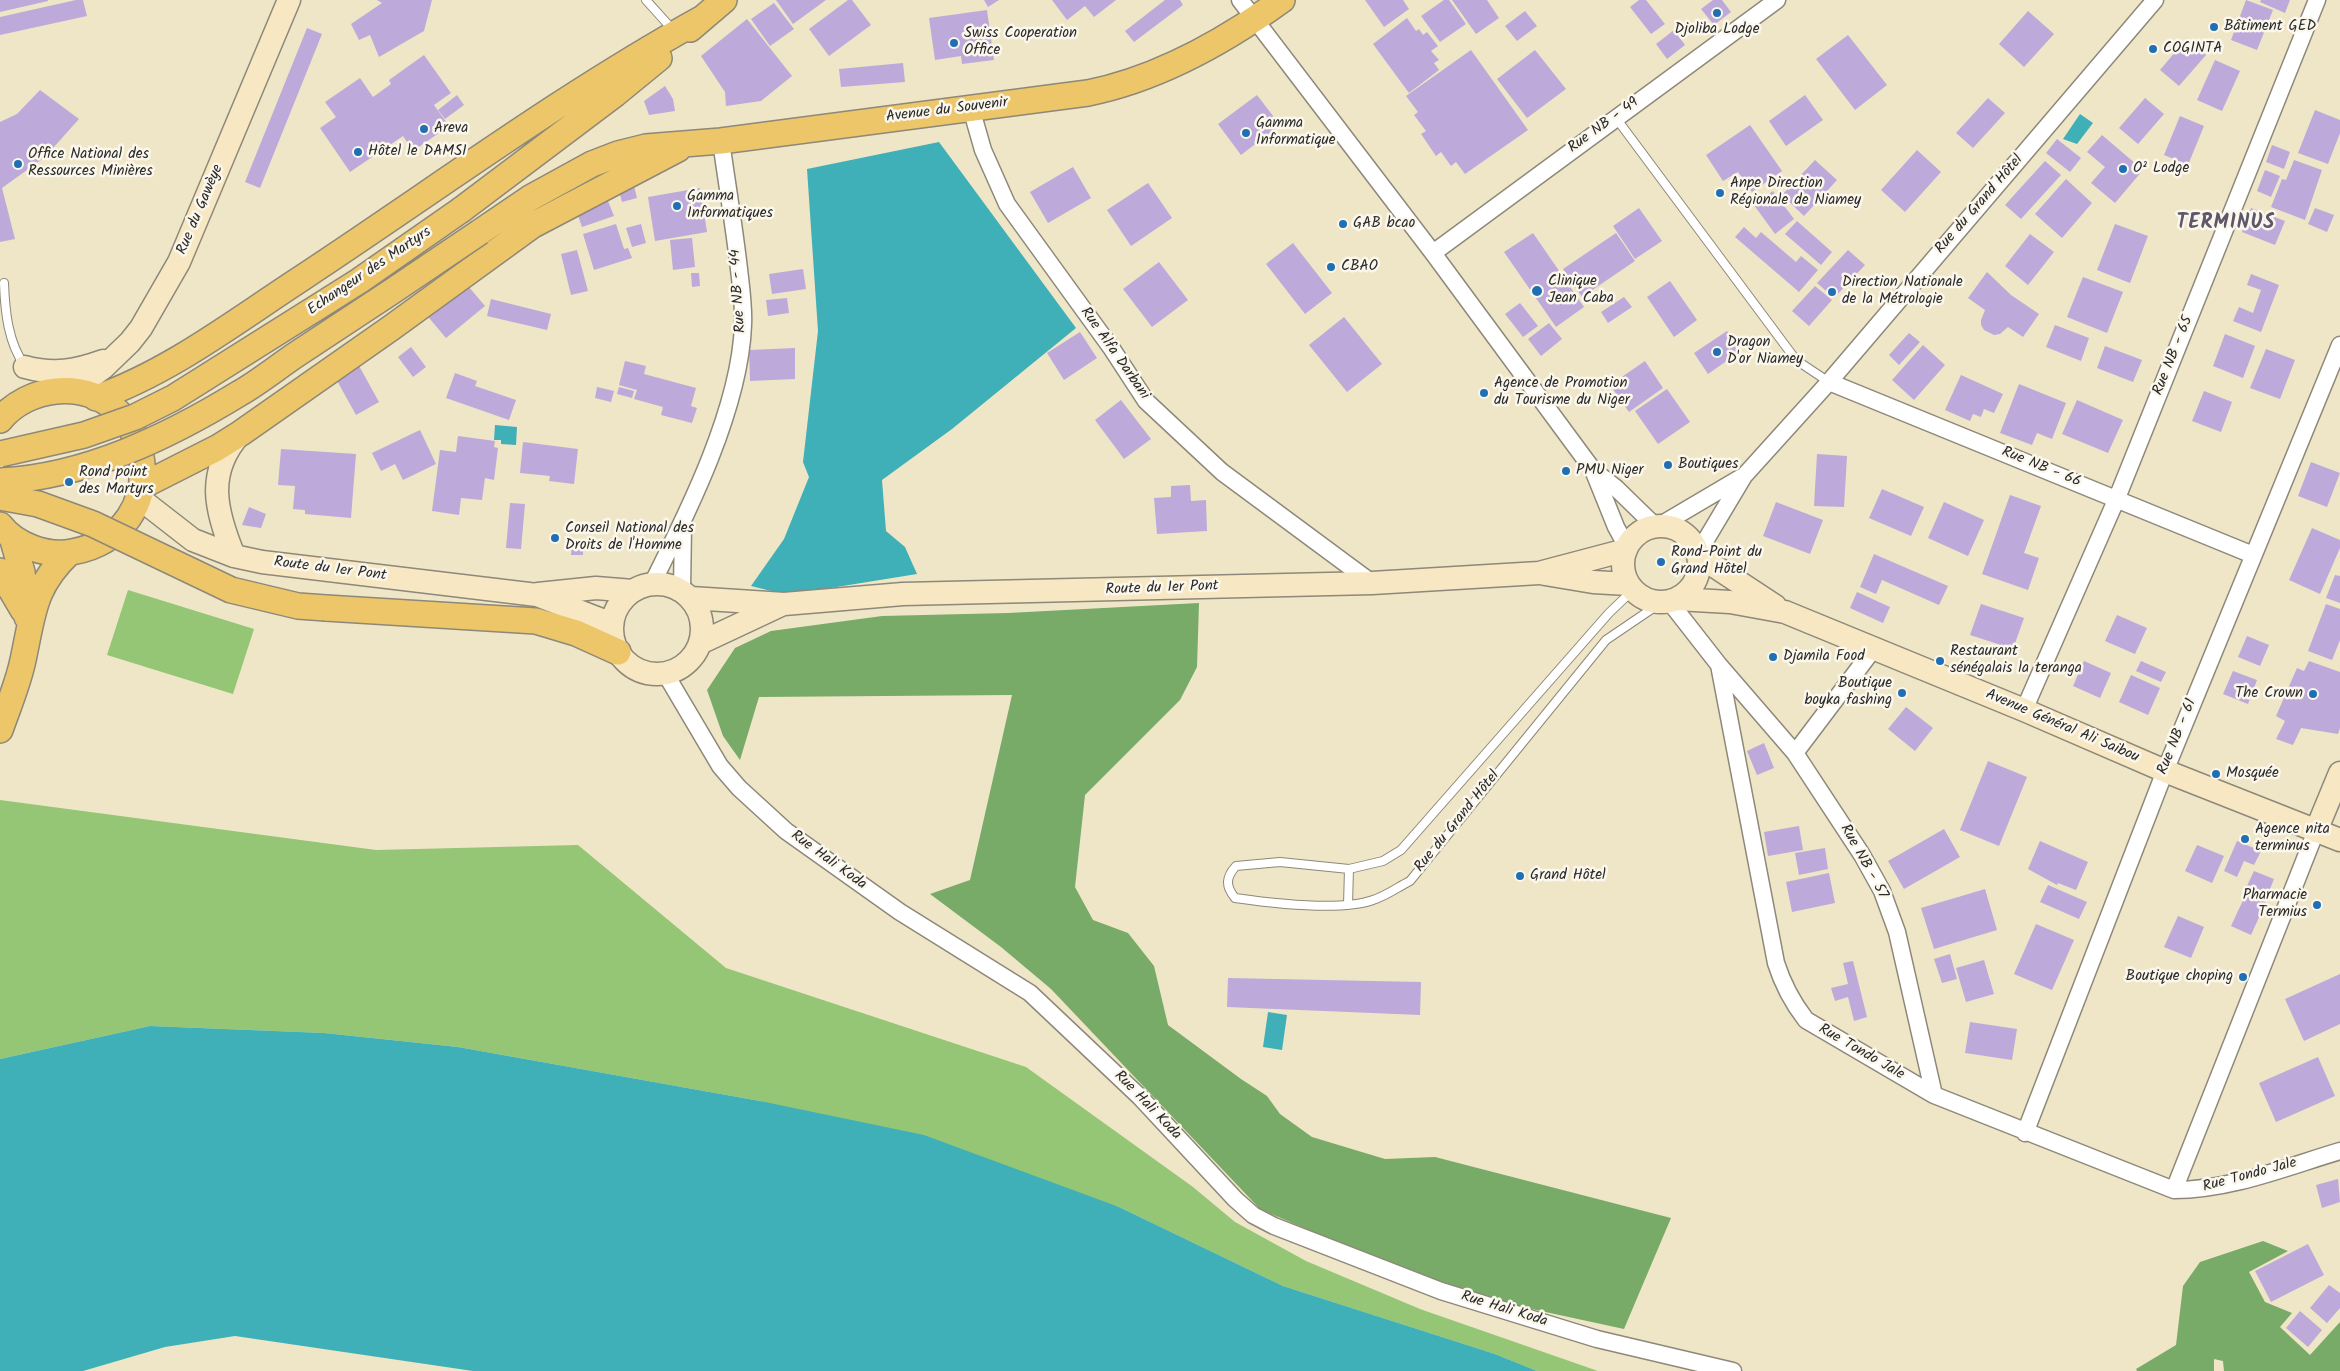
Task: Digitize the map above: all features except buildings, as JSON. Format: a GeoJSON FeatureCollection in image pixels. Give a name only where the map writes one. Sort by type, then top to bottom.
{"type":"FeatureCollection","features":[{"type":"Feature","properties":{"kind":"main road"},"geometry":{"type":"LineString","coordinates":[[96,398],[124,388],[221,331],[416,203],[529,124],[600,78],[678,36],[724,0]]}},
{"type":"Feature","properties":{"kind":"main road","name":"Avenue du Souvenir"},"geometry":{"type":"LineString","coordinates":[[592,164],[618,154],[646,147],[721,142],[1088,93],[1139,80],[1170,67],[1255,20],[1282,0]]}},
{"type":"Feature","properties":{"kind":"main road","name":"Echangeur des Martyrs"},"geometry":{"type":"LineString","coordinates":[[0,454],[84,435],[134,417],[172,398],[359,281],[461,210],[615,94],[678,36]]}},
{"type":"Feature","properties":{"kind":"main road"},"geometry":{"type":"LineString","coordinates":[[140,492],[241,433],[391,328],[533,225],[687,145]]}},
{"type":"Feature","properties":{"kind":"main road","name":"Echangeur des Martyrs"},"geometry":{"type":"LineString","coordinates":[[0,481],[49,475],[92,463],[146,444],[180,427],[241,393],[530,198],[592,164]]}},
{"type":"Feature","properties":{"kind":"main road"},"geometry":{"type":"LineString","coordinates":[[0,417],[44,383],[96,398],[112,407],[126,420],[136,437],[142,455],[144,474],[133,511],[121,527],[106,540],[87,549],[69,553],[48,552],[28,546],[4,530]]}},
{"type":"Feature","properties":{"kind":"main road"},"geometry":{"type":"LineString","coordinates":[[0,497],[38,504],[93,524],[231,590],[298,606],[536,622],[576,633],[618,652]]}},
{"type":"Feature","properties":{"kind":"main road"},"geometry":{"type":"LineString","coordinates":[[4,530],[22,572],[28,625]]}},
{"type":"Feature","properties":{"kind":"main road"},"geometry":{"type":"LineString","coordinates":[[0,730],[23,662],[28,625],[35,603],[53,569],[69,553]]}},
{"type":"Feature","properties":{"kind":"main road"},"geometry":{"type":"LineString","coordinates":[[0,572],[28,625]]}},
{"type":"Feature","properties":{"kind":"street","name":"Rue du Gawèye"},"geometry":{"type":"LineString","coordinates":[[44,383],[116,356],[141,328],[179,262],[289,0]]}},
{"type":"Feature","properties":{"kind":"street"},"geometry":{"type":"LineString","coordinates":[[1240,0],[1433,253],[1593,470],[1626,548]]}},
{"type":"Feature","properties":{"kind":"street","name":"Rue NB - 49"},"geometry":{"type":"LineString","coordinates":[[1433,253],[1615,117],[1777,0]]}},
{"type":"Feature","properties":{"kind":"street","name":"Rue du Grand Hôtel"},"geometry":{"type":"LineString","coordinates":[[1698,554],[1744,476],[1829,382],[2155,0]]}},
{"type":"Feature","properties":{"kind":"street","name":"Rue NB - 65"},"geometry":{"type":"LineString","coordinates":[[2024,710],[2117,498],[2317,0]]}},
{"type":"Feature","properties":{"kind":"street","name":"Rue Alfa Darbani"},"geometry":{"type":"LineString","coordinates":[[971,108],[983,150],[1007,204],[1146,401],[1222,472],[1372,583]]}},
{"type":"Feature","properties":{"kind":"street","name":"Rue NB - 44"},"geometry":{"type":"LineString","coordinates":[[642,587],[683,521],[728,408],[741,353],[744,324],[742,297],[721,142]]}},
{"type":"Feature","properties":{"kind":"street","name":"Rue NB - 61"},"geometry":{"type":"LineString","coordinates":[[2026,1133],[2164,771],[2340,345]]}},
{"type":"Feature","properties":{"kind":"street"},"geometry":{"type":"LineString","coordinates":[[44,383],[44,372],[59,372],[89,366],[116,356]]}},
{"type":"Feature","properties":{"kind":"street","name":"Rue NB - 66"},"geometry":{"type":"LineString","coordinates":[[1829,382],[2253,555]]}},
{"type":"Feature","properties":{"kind":"street"},"geometry":{"type":"LineString","coordinates":[[234,556],[221,525],[217,509],[216,491],[224,457],[231,444],[241,433]]}},
{"type":"Feature","properties":{"kind":"street"},"geometry":{"type":"LineString","coordinates":[[1593,470],[1616,488],[1657,526]]}},
{"type":"Feature","properties":{"kind":"street","name":"Rue du Grand Hôtel"},"geometry":{"type":"LineString","coordinates":[[1657,526],[1744,476]]}},
{"type":"Feature","properties":{"kind":"street","name":"Route du 1er Pont"},"geometry":{"type":"LineString","coordinates":[[140,492],[193,540],[234,556],[262,562],[537,594],[596,588],[642,587]]}},
{"type":"Feature","properties":{"kind":"street","name":"Rue NB - 44"},"geometry":{"type":"LineString","coordinates":[[683,521],[686,594]]}},
{"type":"Feature","properties":{"kind":"street"},"geometry":{"type":"LineString","coordinates":[[1657,526],[1672,527],[1683,533],[1692,542],[1698,554],[1699,569],[1695,581],[1688,592],[1669,601],[1646,599],[1630,587],[1623,567],[1626,548],[1639,533],[1657,526]]}},
{"type":"Feature","properties":{"kind":"street","name":"Route du 1er Pont"},"geometry":{"type":"LineString","coordinates":[[686,594],[784,604],[903,594],[1372,583],[1539,573],[1626,548]]}},
{"type":"Feature","properties":{"kind":"street","name":"Avenue Général Ali Saibou"},"geometry":{"type":"LineString","coordinates":[[1698,554],[1785,612]]}},
{"type":"Feature","properties":{"kind":"street","name":"Route du 1er Pont"},"geometry":{"type":"LineString","coordinates":[[1539,573],[1630,587]]}},
{"type":"Feature","properties":{"kind":"street"},"geometry":{"type":"LineString","coordinates":[[671,586],[686,594],[702,619],[700,643],[687,663],[665,673],[652,674],[638,670],[627,663],[618,652],[613,638],[612,624],[616,611],[623,599],[642,587],[671,586]]}},
{"type":"Feature","properties":{"kind":"street","name":"Route du 1er Pont"},"geometry":{"type":"LineString","coordinates":[[537,594],[612,624]]}},
{"type":"Feature","properties":{"kind":"street","name":"Avenue Général Ali Saibou"},"geometry":{"type":"LineString","coordinates":[[1669,601],[1730,602],[1785,612],[2024,710],[2164,771],[2340,840]]}},
{"type":"Feature","properties":{"kind":"street","name":"Rue Tondo Jale"},"geometry":{"type":"LineString","coordinates":[[1669,601],[1719,665],[1776,963],[1782,984],[1791,1001],[1806,1020],[1934,1095],[2174,1190],[2199,1190],[2221,1186],[2340,1151]]}},
{"type":"Feature","properties":{"kind":"street","name":"Route du 1er Pont"},"geometry":{"type":"LineString","coordinates":[[700,643],[784,604]]}},
{"type":"Feature","properties":{"kind":"street"},"geometry":{"type":"LineString","coordinates":[[1795,752],[1875,648]]}},
{"type":"Feature","properties":{"kind":"street","name":"Rue NB - 57"},"geometry":{"type":"LineString","coordinates":[[1719,665],[1795,752],[1862,855],[1882,891],[1897,932],[1934,1095]]}},
{"type":"Feature","properties":{"kind":"street","name":"Rue Hali Koda"},"geometry":{"type":"LineString","coordinates":[[665,673],[720,766],[740,788],[786,831],[900,912],[1030,993],[1140,1097],[1252,1215],[1274,1226],[1441,1291],[1597,1339],[1732,1371]]}},
{"type":"Feature","properties":{"kind":"street"},"geometry":{"type":"LineString","coordinates":[[2174,1190],[2340,773]]}},
{"type":"Feature","properties":{"kind":"lane"},"geometry":{"type":"LineString","coordinates":[[646,0],[678,36]]}},
{"type":"Feature","properties":{"kind":"lane"},"geometry":{"type":"LineString","coordinates":[[1615,117],[1796,360],[1829,382]]}},
{"type":"Feature","properties":{"kind":"lane"},"geometry":{"type":"LineString","coordinates":[[4,283],[11,336],[17,354],[44,383]]}},
{"type":"Feature","properties":{"kind":"lane","name":"Rue du Grand Hôtel"},"geometry":{"type":"LineString","coordinates":[[1630,587],[1401,850],[1383,861],[1349,870],[1280,862],[1236,866],[1230,873],[1227,881],[1228,890],[1235,898],[1274,904],[1348,904],[1372,900],[1410,881],[1606,640],[1669,601]]}},
{"type":"Feature","properties":{"kind":"lane"},"geometry":{"type":"LineString","coordinates":[[1348,904],[1349,870]]}},
{"type":"Feature","properties":{"kind":"green space"},"geometry":{"type":"Polygon","coordinates":[[[128,590],[254,629],[233,694],[107,655],[128,590]]]}},
{"type":"Feature","properties":{"kind":"green space"},"geometry":{"type":"Polygon","coordinates":[[[1199,603],[1197,667],[1180,700],[1085,795],[1075,887],[1093,920],[1128,933],[1154,966],[1168,1025],[1267,1096],[1280,1114],[1312,1137],[1385,1159],[1435,1157],[1671,1218],[1624,1329],[1504,1303],[1431,1283],[1260,1209],[1051,989],[1001,947],[930,894],[970,880],[1012,695],[759,697],[740,760],[723,736],[707,690],[735,648],[771,631],[882,616],[1008,613],[1199,603]]]}},
{"type":"Feature","properties":{"kind":"green space"},"geometry":{"type":"Polygon","coordinates":[[[0,800],[376,850],[578,845],[726,968],[1026,1067],[1193,1187],[1235,1222],[1306,1261],[1420,1309],[1598,1371],[1537,1371],[1495,1354],[1283,1286],[1119,1207],[760,1101],[458,1047],[324,1033],[150,1026],[0,1059],[0,800]]]}},
{"type":"Feature","properties":{"kind":"green space"},"geometry":{"type":"Polygon","coordinates":[[[2263,1241],[2288,1251],[2249,1272],[2265,1302],[2292,1313],[2280,1327],[2310,1355],[2340,1322],[2340,1371],[2224,1371],[2223,1361],[2214,1359],[2214,1371],[2137,1371],[2136,1369],[2176,1345],[2183,1286],[2200,1262],[2263,1241]]]}},
{"type":"Feature","properties":{"kind":"water"},"geometry":{"type":"Polygon","coordinates":[[[2080,114],[2093,123],[2077,144],[2063,139],[2080,114]]]}},
{"type":"Feature","properties":{"kind":"water"},"geometry":{"type":"Polygon","coordinates":[[[939,142],[1076,328],[952,429],[882,480],[886,531],[905,547],[917,574],[787,595],[751,586],[784,539],[809,477],[803,462],[818,331],[807,169],[939,142]]]}},
{"type":"Feature","properties":{"kind":"water"},"geometry":{"type":"Polygon","coordinates":[[[495,425],[517,427],[516,445],[501,444],[501,440],[494,440],[495,425]]]}},
{"type":"Feature","properties":{"kind":"water"},"geometry":{"type":"Polygon","coordinates":[[[1268,1012],[1287,1015],[1282,1050],[1263,1047],[1268,1012]]]}},
{"type":"Feature","properties":{"kind":"water"},"geometry":{"type":"Polygon","coordinates":[[[150,1026],[324,1033],[458,1047],[760,1101],[924,1135],[1119,1207],[1283,1286],[1495,1354],[1537,1371],[473,1371],[235,1336],[165,1347],[83,1371],[0,1371],[0,1059],[150,1026]]]}},
{"type":"Feature","properties":{"kind":"place","name":"Djoliba Lodge"},"geometry":{"type":"Point","coordinates":[1717,13]}},
{"type":"Feature","properties":{"kind":"place","name":"Bâtiment GED"},"geometry":{"type":"Point","coordinates":[2214,27]}},
{"type":"Feature","properties":{"kind":"place","name":"Swiss Cooperation Office"},"geometry":{"type":"Point","coordinates":[954,43]}},
{"type":"Feature","properties":{"kind":"place","name":"COGINTA"},"geometry":{"type":"Point","coordinates":[2153,49]}},
{"type":"Feature","properties":{"kind":"place","name":"Areva"},"geometry":{"type":"Point","coordinates":[424,129]}},
{"type":"Feature","properties":{"kind":"place","name":"Gamma Informatique"},"geometry":{"type":"Point","coordinates":[1246,133]}},
{"type":"Feature","properties":{"kind":"place","name":"Hôtel le DAMSI"},"geometry":{"type":"Point","coordinates":[358,152]}},
{"type":"Feature","properties":{"kind":"place","name":"Office National des Ressources Minières"},"geometry":{"type":"Point","coordinates":[18,164]}},
{"type":"Feature","properties":{"kind":"place","name":"O² Lodge"},"geometry":{"type":"Point","coordinates":[2123,169]}},
{"type":"Feature","properties":{"kind":"place","name":"Anpe Direction Régionale de Niamey"},"geometry":{"type":"Point","coordinates":[1720,193]}},
{"type":"Feature","properties":{"kind":"place","name":"Gamma Informatiques"},"geometry":{"type":"Point","coordinates":[677,206]}},
{"type":"Feature","properties":{"kind":"place","name":"GAB bcao"},"geometry":{"type":"Point","coordinates":[1343,224]}},
{"type":"Feature","properties":{"kind":"place","name":"CBAO"},"geometry":{"type":"Point","coordinates":[1331,267]}},
{"type":"Feature","properties":{"kind":"place","name":"Clinique Jean Caba"},"geometry":{"type":"Point","coordinates":[1537,291]}},
{"type":"Feature","properties":{"kind":"place","name":"Direction Nationale de la Métrologie"},"geometry":{"type":"Point","coordinates":[1832,292]}},
{"type":"Feature","properties":{"kind":"place","name":"Dragon D'or Niamey"},"geometry":{"type":"Point","coordinates":[1717,352]}},
{"type":"Feature","properties":{"kind":"place","name":"Agence de Promotion du Tourisme du Niger"},"geometry":{"type":"Point","coordinates":[1484,393]}},
{"type":"Feature","properties":{"kind":"place","name":"Boutiques"},"geometry":{"type":"Point","coordinates":[1668,465]}},
{"type":"Feature","properties":{"kind":"place","name":"PMU Niger"},"geometry":{"type":"Point","coordinates":[1566,471]}},
{"type":"Feature","properties":{"kind":"place","name":"Rond point des Martyrs"},"geometry":{"type":"Point","coordinates":[69,482]}},
{"type":"Feature","properties":{"kind":"place","name":"Conseil National des Droits de l'Homme"},"geometry":{"type":"Point","coordinates":[555,538]}},
{"type":"Feature","properties":{"kind":"place","name":"Rond-Point du Grand Hôtel"},"geometry":{"type":"Point","coordinates":[1661,562]}},
{"type":"Feature","properties":{"kind":"place","name":"Djamila Food"},"geometry":{"type":"Point","coordinates":[1773,657]}},
{"type":"Feature","properties":{"kind":"place","name":"Restaurant sénégalais la teranga"},"geometry":{"type":"Point","coordinates":[1940,661]}},
{"type":"Feature","properties":{"kind":"place","name":"Boutique boyka fashing"},"geometry":{"type":"Point","coordinates":[1902,693]}},
{"type":"Feature","properties":{"kind":"place","name":"The Crown"},"geometry":{"type":"Point","coordinates":[2313,694]}},
{"type":"Feature","properties":{"kind":"place","name":"Mosquée"},"geometry":{"type":"Point","coordinates":[2216,774]}},
{"type":"Feature","properties":{"kind":"place","name":"Agence nita terminus"},"geometry":{"type":"Point","coordinates":[2245,839]}},
{"type":"Feature","properties":{"kind":"place","name":"Grand Hôtel"},"geometry":{"type":"Point","coordinates":[1520,876]}},
{"type":"Feature","properties":{"kind":"place","name":"Pharmacie Termius"},"geometry":{"type":"Point","coordinates":[2317,905]}},
{"type":"Feature","properties":{"kind":"place","name":"Boutique choping"},"geometry":{"type":"Point","coordinates":[2243,977]}},
{"type":"Feature","properties":{"kind":"district","name":"TERMINUS"},"geometry":{"type":"Point","coordinates":[2226,225]}}]}
